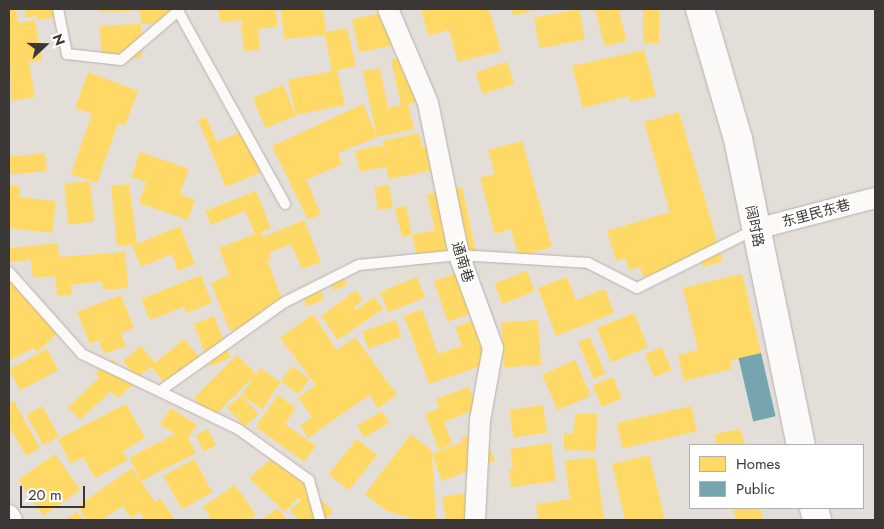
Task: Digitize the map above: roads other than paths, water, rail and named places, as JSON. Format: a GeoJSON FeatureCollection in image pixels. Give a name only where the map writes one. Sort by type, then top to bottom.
{"type":"FeatureCollection","features":[{"type":"Feature","properties":{"kind":"main road","name":"阔时路"},"geometry":{"type":"LineString","coordinates":[[700,9],[738,139],[801,444]]}},
{"type":"Feature","properties":{"kind":"street","name":"通南巷"},"geometry":{"type":"LineString","coordinates":[[388,9],[428,103],[459,255],[493,348],[480,420],[475,520]]}},
{"type":"Feature","properties":{"kind":"street","name":"东里民东巷"},"geometry":{"type":"LineString","coordinates":[[756,229],[875,198]]}},
{"type":"Feature","properties":{"kind":"street"},"geometry":{"type":"LineString","coordinates":[[9,515],[12,520]]}},
{"type":"Feature","properties":{"kind":"lane"},"geometry":{"type":"LineString","coordinates":[[58,9],[67,54],[121,60],[177,10],[285,204]]}},
{"type":"Feature","properties":{"kind":"lane"},"geometry":{"type":"LineString","coordinates":[[160,392],[286,302],[358,265],[459,255],[588,263],[637,288],[756,229]]}},
{"type":"Feature","properties":{"kind":"lane"},"geometry":{"type":"LineString","coordinates":[[9,272],[82,354],[238,429],[309,480],[320,520]]}}]}
